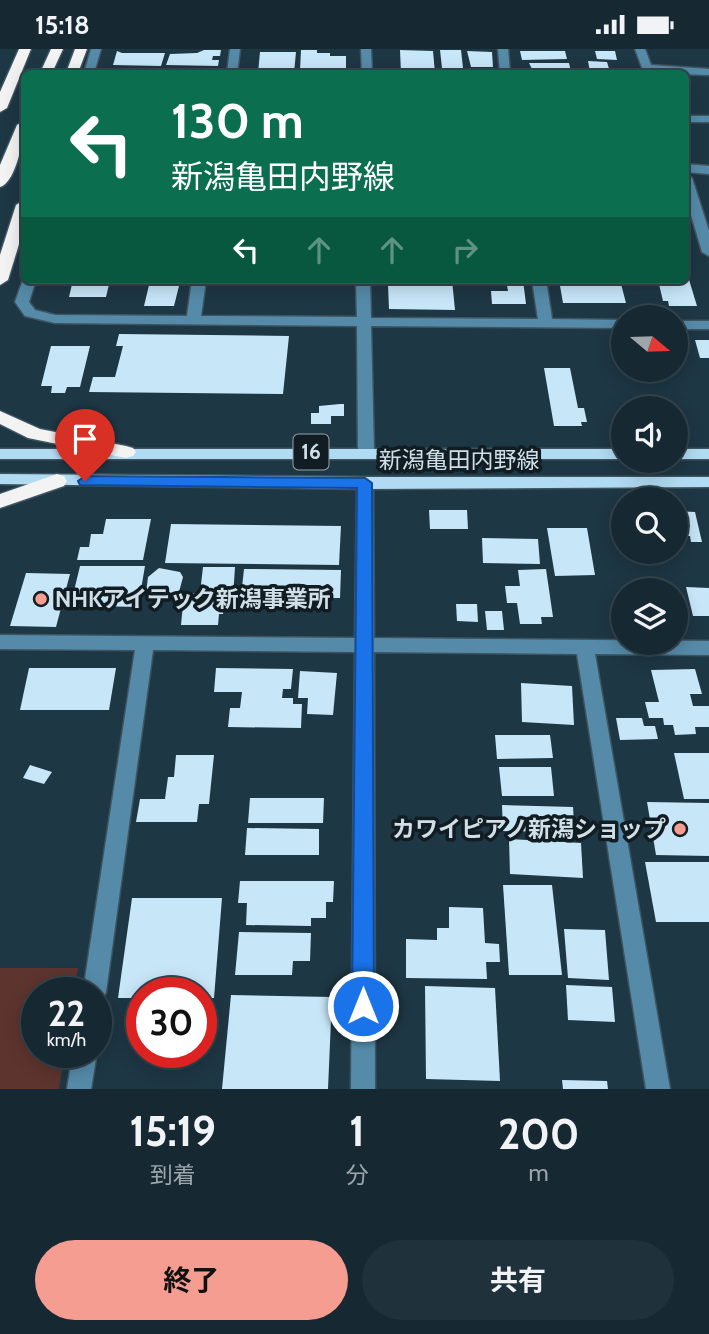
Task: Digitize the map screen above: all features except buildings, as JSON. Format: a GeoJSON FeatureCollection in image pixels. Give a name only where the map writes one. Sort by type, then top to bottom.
{"type":"FeatureCollection","features":[{"type":"Feature","properties":{"kind":"highway"},"geometry":{"type":"LineString","coordinates":[[0,108],[25,49]]}},
{"type":"Feature","properties":{"kind":"highway"},"geometry":{"type":"LineString","coordinates":[[47,70],[57,49]]}},
{"type":"Feature","properties":{"kind":"highway"},"geometry":{"type":"LineString","coordinates":[[73,70],[81,49]]}},
{"type":"Feature","properties":{"kind":"highway"},"geometry":{"type":"LineString","coordinates":[[0,183],[21,132]]}},
{"type":"Feature","properties":{"kind":"highway"},"geometry":{"type":"LineString","coordinates":[[0,280],[21,214]]}},
{"type":"Feature","properties":{"kind":"highway"},"geometry":{"type":"LineString","coordinates":[[0,417],[35,434],[126,452]]}},
{"type":"Feature","properties":{"kind":"highway"},"geometry":{"type":"LineString","coordinates":[[0,501],[57,481]]}},
{"type":"Feature","properties":{"kind":"main road","name":"新潟亀田内野線"},"geometry":{"type":"LineString","coordinates":[[0,454],[611,454]]}},
{"type":"Feature","properties":{"kind":"main road"},"geometry":{"type":"LineString","coordinates":[[688,454],[709,454]]}},
{"type":"Feature","properties":{"kind":"main road","name":"新潟亀田内野線"},"geometry":{"type":"LineString","coordinates":[[0,479],[365,483],[709,482]]}},
{"type":"Feature","properties":{"kind":"street"},"geometry":{"type":"LineString","coordinates":[[90,70],[96,49]]}},
{"type":"Feature","properties":{"kind":"street"},"geometry":{"type":"LineString","coordinates":[[232,70],[235,49]]}},
{"type":"Feature","properties":{"kind":"street"},"geometry":{"type":"LineString","coordinates":[[366,49],[367,70]]}},
{"type":"Feature","properties":{"kind":"street"},"geometry":{"type":"LineString","coordinates":[[503,49],[505,70]]}},
{"type":"Feature","properties":{"kind":"street"},"geometry":{"type":"LineString","coordinates":[[640,49],[648,70]]}},
{"type":"Feature","properties":{"kind":"street"},"geometry":{"type":"LineString","coordinates":[[689,72],[709,72]]}},
{"type":"Feature","properties":{"kind":"street"},"geometry":{"type":"LineString","coordinates":[[689,119],[709,119]]}},
{"type":"Feature","properties":{"kind":"street"},"geometry":{"type":"LineString","coordinates":[[689,168],[709,170]]}},
{"type":"Feature","properties":{"kind":"street"},"geometry":{"type":"LineString","coordinates":[[689,188],[709,252]]}},
{"type":"Feature","properties":{"kind":"street"},"geometry":{"type":"LineString","coordinates":[[28,284],[22,302],[30,313],[55,319],[611,324]]}},
{"type":"Feature","properties":{"kind":"street"},"geometry":{"type":"LineString","coordinates":[[193,320],[198,284]]}},
{"type":"Feature","properties":{"kind":"street"},"geometry":{"type":"LineString","coordinates":[[363,284],[366,452]]}},
{"type":"Feature","properties":{"kind":"street"},"geometry":{"type":"LineString","coordinates":[[540,284],[546,323]]}},
{"type":"Feature","properties":{"kind":"street"},"geometry":{"type":"LineString","coordinates":[[688,325],[709,325]]}},
{"type":"Feature","properties":{"kind":"street"},"geometry":{"type":"LineString","coordinates":[[363,1089],[365,483]]}},
{"type":"Feature","properties":{"kind":"street"},"geometry":{"type":"LineString","coordinates":[[0,642],[709,648]]}},
{"type":"Feature","properties":{"kind":"street"},"geometry":{"type":"LineString","coordinates":[[96,977],[145,643]]}},
{"type":"Feature","properties":{"kind":"street"},"geometry":{"type":"LineString","coordinates":[[585,647],[658,1089]]}},
{"type":"Feature","properties":{"kind":"street"},"geometry":{"type":"LineString","coordinates":[[79,1089],[82,1068]]}},
{"type":"Feature","properties":{"kind":"shaded area"},"geometry":{"type":"Polygon","coordinates":[[[0,968],[78,968],[76,977],[21,977],[21,1068],[62,1068],[59,1089],[0,1089],[0,968]]]}},
{"type":"Feature","properties":{"kind":"place","name":"NHKアイテック新潟事業所"},"geometry":{"type":"Point","coordinates":[41,599]}},
{"type":"Feature","properties":{"kind":"place","name":"カワイピアノ新潟ショップ"},"geometry":{"type":"Point","coordinates":[680,829]}},
{"type":"Feature","properties":{"kind":"route"},"geometry":{"type":"LineString","coordinates":[[85,481],[365,483],[363,1006]]}}]}
